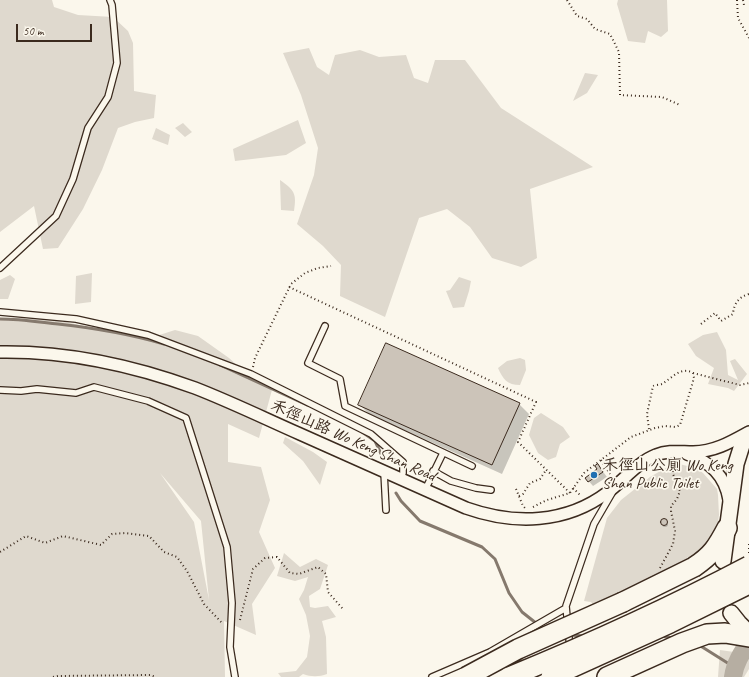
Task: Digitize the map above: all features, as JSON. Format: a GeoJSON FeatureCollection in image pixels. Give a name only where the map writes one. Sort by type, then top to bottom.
{"type":"FeatureCollection","features":[{"type":"Feature","properties":{"kind":"highway"},"geometry":{"type":"LineString","coordinates":[[466,677],[518,649],[623,602],[702,562],[714,551],[727,528]]}},
{"type":"Feature","properties":{"kind":"highway"},"geometry":{"type":"LineString","coordinates":[[509,677],[637,621],[749,566]]}},
{"type":"Feature","properties":{"kind":"highway"},"geometry":{"type":"LineString","coordinates":[[551,677],[670,623],[749,584]]}},
{"type":"Feature","properties":{"kind":"highway"},"geometry":{"type":"LineString","coordinates":[[607,677],[694,638],[741,629]]}},
{"type":"Feature","properties":{"kind":"main road"},"geometry":{"type":"LineString","coordinates":[[723,561],[736,464],[739,452],[749,433]]}},
{"type":"Feature","properties":{"kind":"street","name":"禾徑山路 Wo Keng Shan Road"},"geometry":{"type":"LineString","coordinates":[[0,352],[46,353],[81,357],[171,380],[218,398],[466,508],[489,516],[535,520],[562,515],[584,506],[608,492],[638,467],[660,453],[706,463],[716,472],[726,486],[730,506]]}},
{"type":"Feature","properties":{"kind":"street","name":"禾徑山路 Wo Keng Shan Road"},"geometry":{"type":"LineString","coordinates":[[677,456],[717,448],[749,433]]}},
{"type":"Feature","properties":{"kind":"lane"},"geometry":{"type":"LineString","coordinates":[[0,268],[56,216],[73,179],[88,128],[108,97],[117,63],[112,5],[110,0]]}},
{"type":"Feature","properties":{"kind":"lane"},"geometry":{"type":"LineString","coordinates":[[0,312],[76,319],[148,335],[251,374],[371,434],[403,462],[403,473],[401,479]]}},
{"type":"Feature","properties":{"kind":"lane"},"geometry":{"type":"LineString","coordinates":[[325,326],[308,364],[340,379],[345,406],[472,466]]}},
{"type":"Feature","properties":{"kind":"lane"},"geometry":{"type":"LineString","coordinates":[[0,390],[21,391],[37,389],[76,393],[94,387],[148,400],[186,418],[227,547],[232,603],[230,647],[235,677]]}},
{"type":"Feature","properties":{"kind":"lane"},"geometry":{"type":"LineString","coordinates":[[425,490],[443,453]]}},
{"type":"Feature","properties":{"kind":"lane"},"geometry":{"type":"LineString","coordinates":[[384,472],[386,510]]}},
{"type":"Feature","properties":{"kind":"lane"},"geometry":{"type":"LineString","coordinates":[[433,472],[451,481],[476,488],[491,490]]}},
{"type":"Feature","properties":{"kind":"lane"},"geometry":{"type":"LineString","coordinates":[[573,677],[566,608],[594,524],[604,505],[621,481]]}},
{"type":"Feature","properties":{"kind":"lane"},"geometry":{"type":"LineString","coordinates":[[432,677],[490,652],[566,608]]}},
{"type":"Feature","properties":{"kind":"path"},"geometry":{"type":"LineString","coordinates":[[567,0],[578,16],[587,19],[595,29],[610,34],[619,52],[620,95],[662,98],[680,105]]}},
{"type":"Feature","properties":{"kind":"path"},"geometry":{"type":"LineString","coordinates":[[737,0],[738,18],[749,38]]}},
{"type":"Feature","properties":{"kind":"path"},"geometry":{"type":"LineString","coordinates":[[744,0],[744,5]]}},
{"type":"Feature","properties":{"kind":"path"},"geometry":{"type":"LineString","coordinates":[[251,374],[255,358],[290,284],[305,273],[318,268],[332,266]]}},
{"type":"Feature","properties":{"kind":"path"},"geometry":{"type":"LineString","coordinates":[[289,287],[536,402],[518,442],[570,493]]}},
{"type":"Feature","properties":{"kind":"path"},"geometry":{"type":"LineString","coordinates":[[701,324],[715,313],[721,321],[733,314],[733,306],[735,302],[744,295],[749,294]]}},
{"type":"Feature","properties":{"kind":"path"},"geometry":{"type":"LineString","coordinates":[[649,429],[647,414],[652,386],[661,384],[682,371],[689,371],[740,385],[749,382]]}},
{"type":"Feature","properties":{"kind":"path"},"geometry":{"type":"LineString","coordinates":[[516,489],[523,506],[529,509],[547,500],[570,493],[584,473],[631,437],[655,428],[665,426],[676,427],[680,425],[694,378],[693,373]]}},
{"type":"Feature","properties":{"kind":"path"},"geometry":{"type":"LineString","coordinates":[[661,570],[660,567],[672,544],[675,531],[670,511],[671,506],[677,499],[680,491],[673,474],[677,456]]}},
{"type":"Feature","properties":{"kind":"path"},"geometry":{"type":"LineString","coordinates":[[601,460],[610,474]]}},
{"type":"Feature","properties":{"kind":"path"},"geometry":{"type":"LineString","coordinates":[[519,496],[523,494],[530,483],[540,479],[546,470]]}},
{"type":"Feature","properties":{"kind":"path"},"geometry":{"type":"LineString","coordinates":[[573,488],[581,496]]}},
{"type":"Feature","properties":{"kind":"path"},"geometry":{"type":"LineString","coordinates":[[0,552],[26,536],[45,543],[63,536],[101,545],[112,534],[125,533],[149,536],[164,552],[177,557],[187,571],[204,604],[231,632]]}},
{"type":"Feature","properties":{"kind":"path"},"geometry":{"type":"LineString","coordinates":[[749,542],[749,554]]}},
{"type":"Feature","properties":{"kind":"path"},"geometry":{"type":"LineString","coordinates":[[238,623],[253,569],[265,558],[277,557],[290,573],[298,574],[318,567],[326,574],[328,592],[343,609]]}},
{"type":"Feature","properties":{"kind":"path"},"geometry":{"type":"LineString","coordinates":[[52,677],[150,675],[156,677]]}},
{"type":"Feature","properties":{"kind":"shaded area"},"geometry":{"type":"Polygon","coordinates":[[[0,0],[52,0],[54,7],[78,15],[113,17],[128,31],[133,43],[134,91],[156,95],[154,118],[135,122],[118,128],[102,170],[83,209],[58,248],[43,249],[34,206],[0,232],[0,0]]]}},
{"type":"Feature","properties":{"kind":"shaded area"},"geometry":{"type":"Polygon","coordinates":[[[618,0],[667,0],[668,31],[661,37],[648,31],[645,43],[628,41],[617,4],[618,0]]]}},
{"type":"Feature","properties":{"kind":"shaded area"},"geometry":{"type":"Polygon","coordinates":[[[309,48],[317,67],[329,75],[335,55],[360,50],[379,57],[406,55],[414,78],[428,83],[435,60],[465,60],[501,108],[593,167],[530,189],[537,258],[521,267],[492,258],[470,227],[447,209],[419,218],[385,317],[340,296],[341,265],[323,246],[297,224],[314,175],[318,148],[301,95],[283,53],[309,48]]]}},
{"type":"Feature","properties":{"kind":"shaded area"},"geometry":{"type":"Polygon","coordinates":[[[585,73],[598,75],[587,93],[573,101],[585,73]]]}},
{"type":"Feature","properties":{"kind":"shaded area"},"geometry":{"type":"Polygon","coordinates":[[[298,120],[306,143],[286,155],[235,161],[233,149],[298,120]]]}},
{"type":"Feature","properties":{"kind":"shaded area"},"geometry":{"type":"Polygon","coordinates":[[[183,123],[192,132],[185,137],[175,128],[183,123]]]}},
{"type":"Feature","properties":{"kind":"shaded area"},"geometry":{"type":"Polygon","coordinates":[[[156,128],[170,135],[168,145],[152,139],[156,128]]]}},
{"type":"Feature","properties":{"kind":"shaded area"},"geometry":{"type":"Polygon","coordinates":[[[280,180],[291,189],[295,196],[294,211],[281,210],[280,180]]]}},
{"type":"Feature","properties":{"kind":"shaded area"},"geometry":{"type":"Polygon","coordinates":[[[92,273],[91,302],[75,304],[76,276],[92,273]]]}},
{"type":"Feature","properties":{"kind":"shaded area"},"geometry":{"type":"Polygon","coordinates":[[[10,275],[15,279],[8,299],[0,299],[0,280],[10,275]]]}},
{"type":"Feature","properties":{"kind":"shaded area"},"geometry":{"type":"Polygon","coordinates":[[[459,277],[471,281],[464,307],[453,308],[446,291],[450,290],[459,277]]]}},
{"type":"Feature","properties":{"kind":"shaded area"},"geometry":{"type":"Polygon","coordinates":[[[0,318],[51,319],[147,339],[175,330],[198,336],[229,358],[249,376],[273,386],[259,438],[228,424],[228,462],[261,467],[270,500],[259,532],[275,568],[252,604],[256,635],[224,621],[225,677],[0,677],[0,318]],[[160,473],[194,522],[209,600],[201,521],[160,473]]]}},
{"type":"Feature","properties":{"kind":"shaded area"},"geometry":{"type":"Polygon","coordinates":[[[717,332],[726,350],[728,375],[738,380],[730,361],[735,359],[747,374],[734,391],[728,388],[708,384],[714,368],[696,356],[688,344],[703,335],[717,332]]]}},
{"type":"Feature","properties":{"kind":"shaded area"},"geometry":{"type":"Polygon","coordinates":[[[520,358],[525,360],[526,370],[520,385],[509,383],[506,381],[498,368],[507,361],[520,358]]]}},
{"type":"Feature","properties":{"kind":"shaded area"},"geometry":{"type":"Polygon","coordinates":[[[541,413],[563,427],[570,437],[560,444],[556,457],[548,460],[538,453],[529,435],[534,418],[541,413]]]}},
{"type":"Feature","properties":{"kind":"shaded area"},"geometry":{"type":"Polygon","coordinates":[[[285,437],[313,452],[327,462],[320,485],[303,461],[283,443],[285,437]]]}},
{"type":"Feature","properties":{"kind":"shaded area"},"geometry":{"type":"Polygon","coordinates":[[[679,464],[696,468],[703,473],[717,489],[719,515],[717,528],[703,550],[692,560],[595,607],[591,602],[584,601],[607,518],[621,500],[650,477],[669,466],[679,464]]]}},
{"type":"Feature","properties":{"kind":"shaded area"},"geometry":{"type":"Polygon","coordinates":[[[284,553],[300,567],[316,559],[328,565],[320,589],[309,596],[310,607],[315,608],[328,606],[336,617],[322,621],[326,637],[327,674],[321,676],[309,676],[303,674],[299,677],[281,677],[278,673],[296,671],[307,657],[310,636],[306,615],[299,599],[304,590],[308,577],[295,581],[277,576],[284,553]]]}},
{"type":"Feature","properties":{"kind":"shaded area"},"geometry":{"type":"Polygon","coordinates":[[[720,650],[734,652],[749,659],[749,669],[744,677],[718,677],[720,650]]]}},
{"type":"Feature","properties":{"kind":"building"},"geometry":{"type":"Polygon","coordinates":[[[386,343],[520,403],[492,465],[358,405],[386,343]]]}},
{"type":"Feature","properties":{"kind":"building","name":"禾徑山公廁 Wo Keng Shan Public Toilet"},"geometry":{"type":"Polygon","coordinates":[[[598,464],[603,472],[588,482],[585,478],[597,469],[595,466],[598,464]]]}},
{"type":"Feature","properties":{"kind":"building"},"geometry":{"type":"Polygon","coordinates":[[[664,519],[667,522],[664,525],[661,522],[664,519]]]}},
{"type":"Feature","properties":{"kind":"waterway"},"geometry":{"type":"LineString","coordinates":[[0,319],[98,329],[164,344]]}},
{"type":"Feature","properties":{"kind":"waterway"},"geometry":{"type":"LineString","coordinates":[[220,365],[307,405]]}},
{"type":"Feature","properties":{"kind":"waterway"},"geometry":{"type":"LineString","coordinates":[[362,432],[375,441],[382,456]]}},
{"type":"Feature","properties":{"kind":"waterway"},"geometry":{"type":"LineString","coordinates":[[396,493],[401,501],[420,521],[482,547],[495,559],[509,593],[522,612],[541,627],[546,628]]}},
{"type":"Feature","properties":{"kind":"waterway"},"geometry":{"type":"LineString","coordinates":[[569,635],[585,636]]}},
{"type":"Feature","properties":{"kind":"waterway"},"geometry":{"type":"LineString","coordinates":[[660,636],[674,638]]}},
{"type":"Feature","properties":{"kind":"waterway"},"geometry":{"type":"LineString","coordinates":[[733,677],[737,663],[749,642]]}},
{"type":"Feature","properties":{"kind":"waterway"},"geometry":{"type":"LineString","coordinates":[[699,645],[734,667]]}},
{"type":"Feature","properties":{"kind":"place","name":"禾徑山公廁 Wo Keng Shan Public Toilet"},"geometry":{"type":"Point","coordinates":[594,475]}}]}
